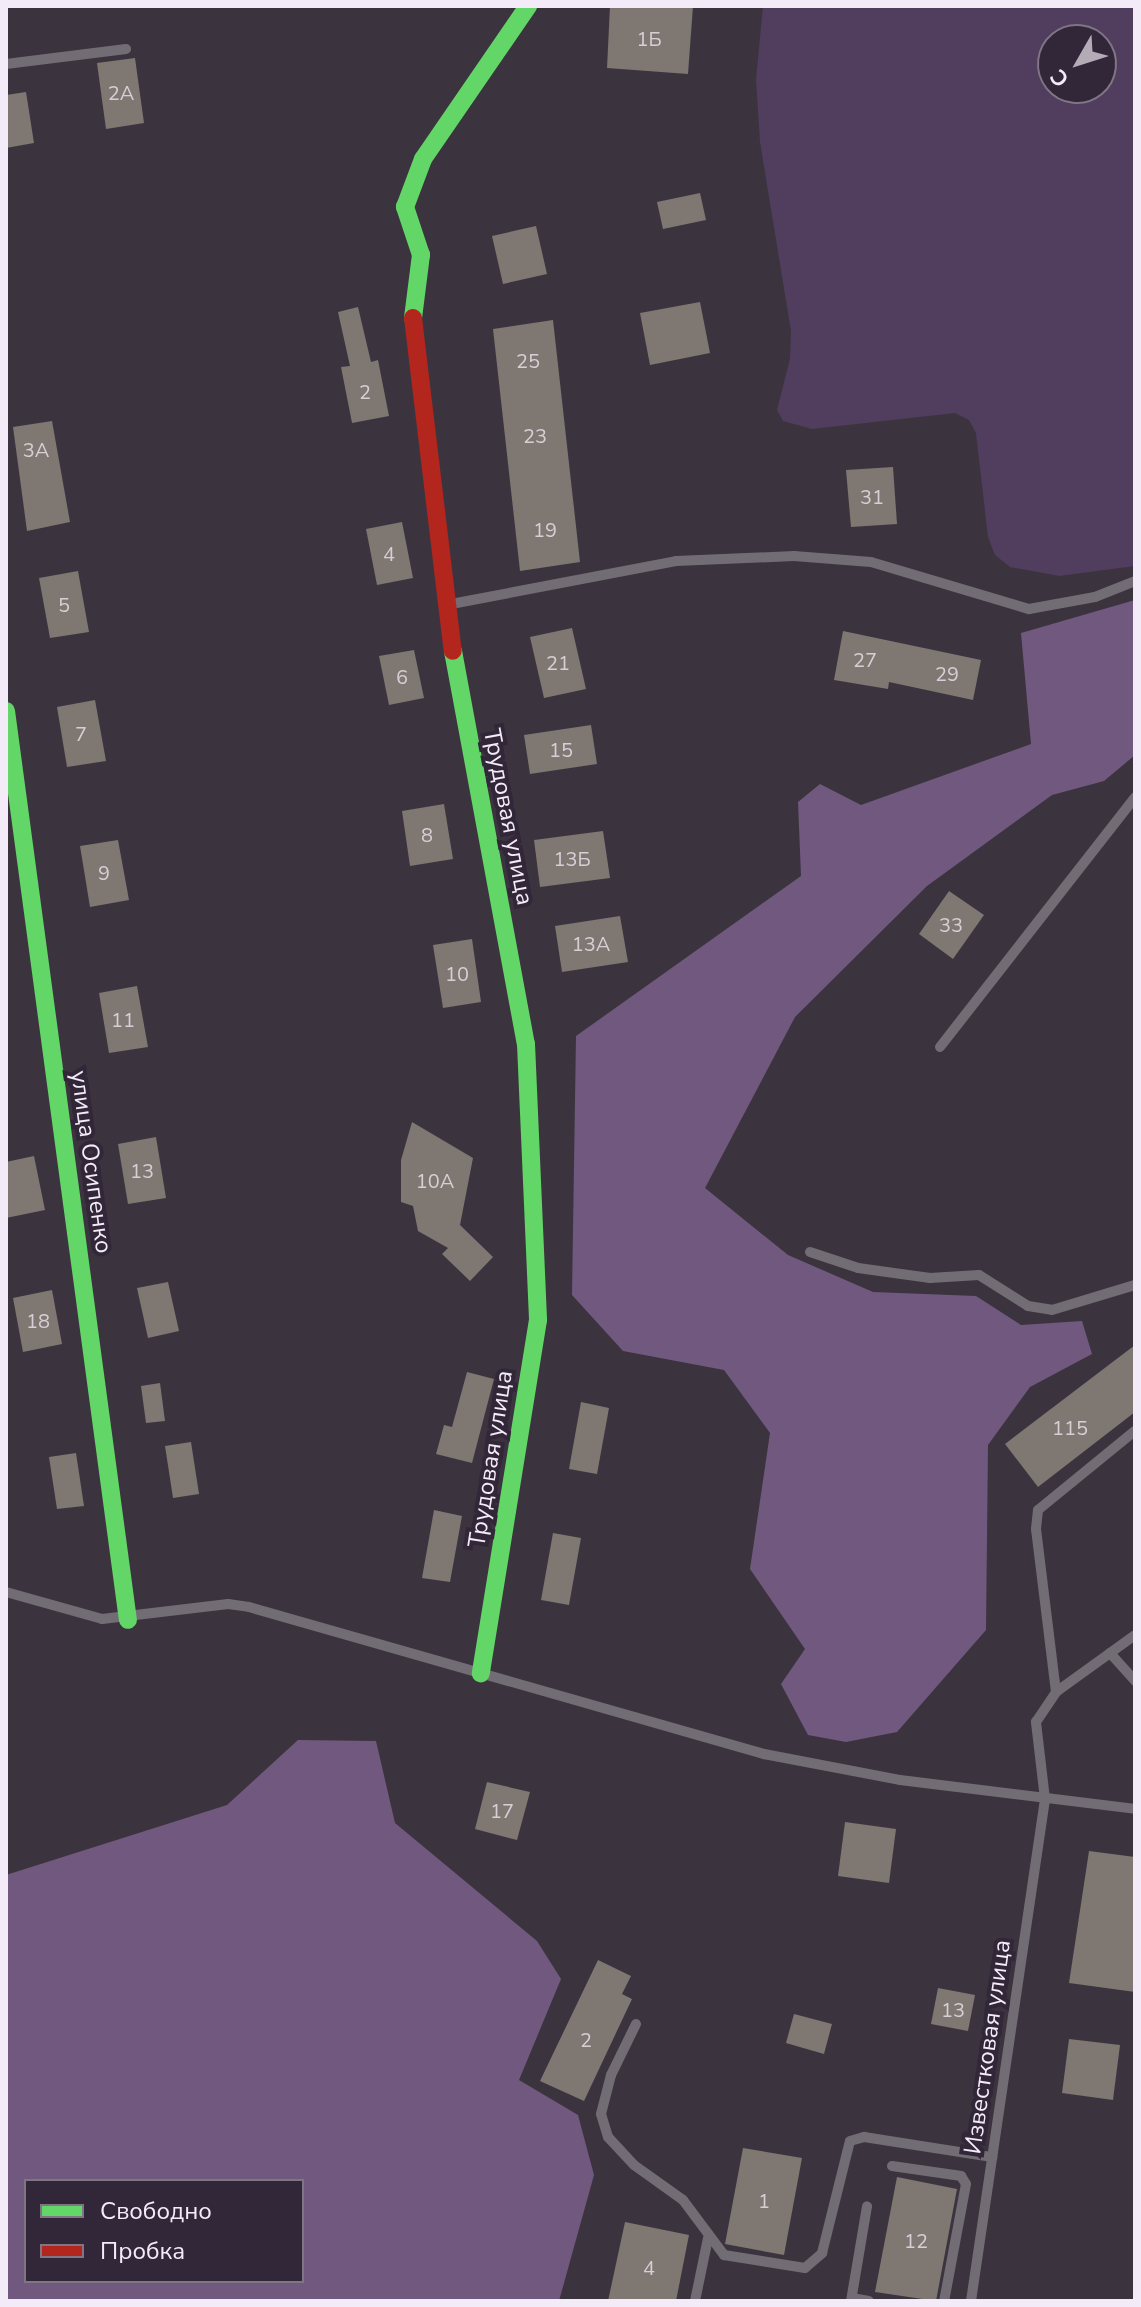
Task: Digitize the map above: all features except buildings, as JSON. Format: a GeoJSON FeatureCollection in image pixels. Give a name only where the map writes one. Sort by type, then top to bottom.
{"type":"FeatureCollection","features":[{"type":"Feature","properties":{"kind":"street","name":"Трудовая улица"},"geometry":{"type":"LineString","coordinates":[[481,1673],[538,1320],[526,1044],[444,605],[413,350],[413,307],[421,255],[405,207],[423,159],[528,6]]}},
{"type":"Feature","properties":{"kind":"street","name":"улица Осипенко"},"geometry":{"type":"LineString","coordinates":[[6,711],[128,1620]]}},
{"type":"Feature","properties":{"kind":"lane"},"geometry":{"type":"LineString","coordinates":[[6,64],[126,49]]}},
{"type":"Feature","properties":{"kind":"lane"},"geometry":{"type":"LineString","coordinates":[[444,605],[676,561],[794,556],[871,562],[1029,609],[1095,597],[1135,581]]}},
{"type":"Feature","properties":{"kind":"lane"},"geometry":{"type":"LineString","coordinates":[[940,1047],[1135,797]]}},
{"type":"Feature","properties":{"kind":"lane"},"geometry":{"type":"LineString","coordinates":[[810,1252],[858,1268],[930,1278],[979,1275],[1028,1306],[1052,1310],[1135,1285]]}},
{"type":"Feature","properties":{"kind":"lane"},"geometry":{"type":"LineString","coordinates":[[1135,1431],[1038,1510],[1036,1529],[1056,1692],[1135,1635]]}},
{"type":"Feature","properties":{"kind":"lane"},"geometry":{"type":"LineString","coordinates":[[6,1592],[75,1613],[128,1620],[228,1604],[764,1754],[1045,1799],[1135,1809]]}},
{"type":"Feature","properties":{"kind":"lane"},"geometry":{"type":"LineString","coordinates":[[1110,1653],[1135,1681]]}},
{"type":"Feature","properties":{"kind":"lane","name":"Известковая улица"},"geometry":{"type":"LineString","coordinates":[[971,2301],[1045,1799],[1036,1722],[1056,1692]]}},
{"type":"Feature","properties":{"kind":"lane"},"geometry":{"type":"LineString","coordinates":[[636,2024],[611,2075],[601,2114],[608,2137],[634,2165],[683,2200],[708,2238],[724,2255],[805,2268],[822,2253],[850,2141],[864,2137],[992,2157]]}},
{"type":"Feature","properties":{"kind":"lane"},"geometry":{"type":"LineString","coordinates":[[892,2166],[961,2176],[966,2184],[944,2301]]}},
{"type":"Feature","properties":{"kind":"lane"},"geometry":{"type":"LineString","coordinates":[[867,2206],[851,2299],[869,2301]]}},
{"type":"Feature","properties":{"kind":"lane"},"geometry":{"type":"LineString","coordinates":[[695,2301],[708,2238]]}},
{"type":"Feature","properties":{"kind":"shaded area"},"geometry":{"type":"Polygon","coordinates":[[[763,6],[1135,6],[1135,566],[1059,576],[1010,567],[995,555],[988,537],[976,433],[969,420],[955,413],[812,429],[783,421],[777,410],[790,359],[791,331],[760,142],[756,80],[763,6]]]}},
{"type":"Feature","properties":{"kind":"shaded area"},"geometry":{"type":"Polygon","coordinates":[[[1135,600],[1135,755],[1104,781],[1052,795],[927,886],[795,1017],[705,1188],[788,1255],[873,1292],[976,1296],[1021,1325],[1082,1321],[1092,1354],[1030,1387],[988,1445],[986,1630],[897,1732],[846,1742],[808,1735],[781,1684],[805,1649],[750,1569],[770,1433],[724,1370],[623,1351],[572,1295],[576,1036],[801,876],[798,802],[820,784],[861,805],[1031,744],[1021,633],[1135,600]]]}},
{"type":"Feature","properties":{"kind":"shaded area"},"geometry":{"type":"Polygon","coordinates":[[[298,1740],[376,1741],[395,1823],[537,1941],[561,1979],[519,2080],[578,2115],[594,2175],[559,2301],[6,2301],[6,1875],[227,1805],[298,1740]]]}},
{"type":"Feature","properties":{"kind":"traffic: fast"},"geometry":{"type":"LineString","coordinates":[[413,318],[421,255],[405,207],[423,159],[528,6]]}},
{"type":"Feature","properties":{"kind":"traffic: fast"},"geometry":{"type":"LineString","coordinates":[[453,651],[526,1044],[538,1320],[481,1673]]}},
{"type":"Feature","properties":{"kind":"traffic: fast"},"geometry":{"type":"LineString","coordinates":[[6,711],[128,1620]]}},
{"type":"Feature","properties":{"kind":"traffic: jam"},"geometry":{"type":"LineString","coordinates":[[413,318],[453,651]]}}]}
